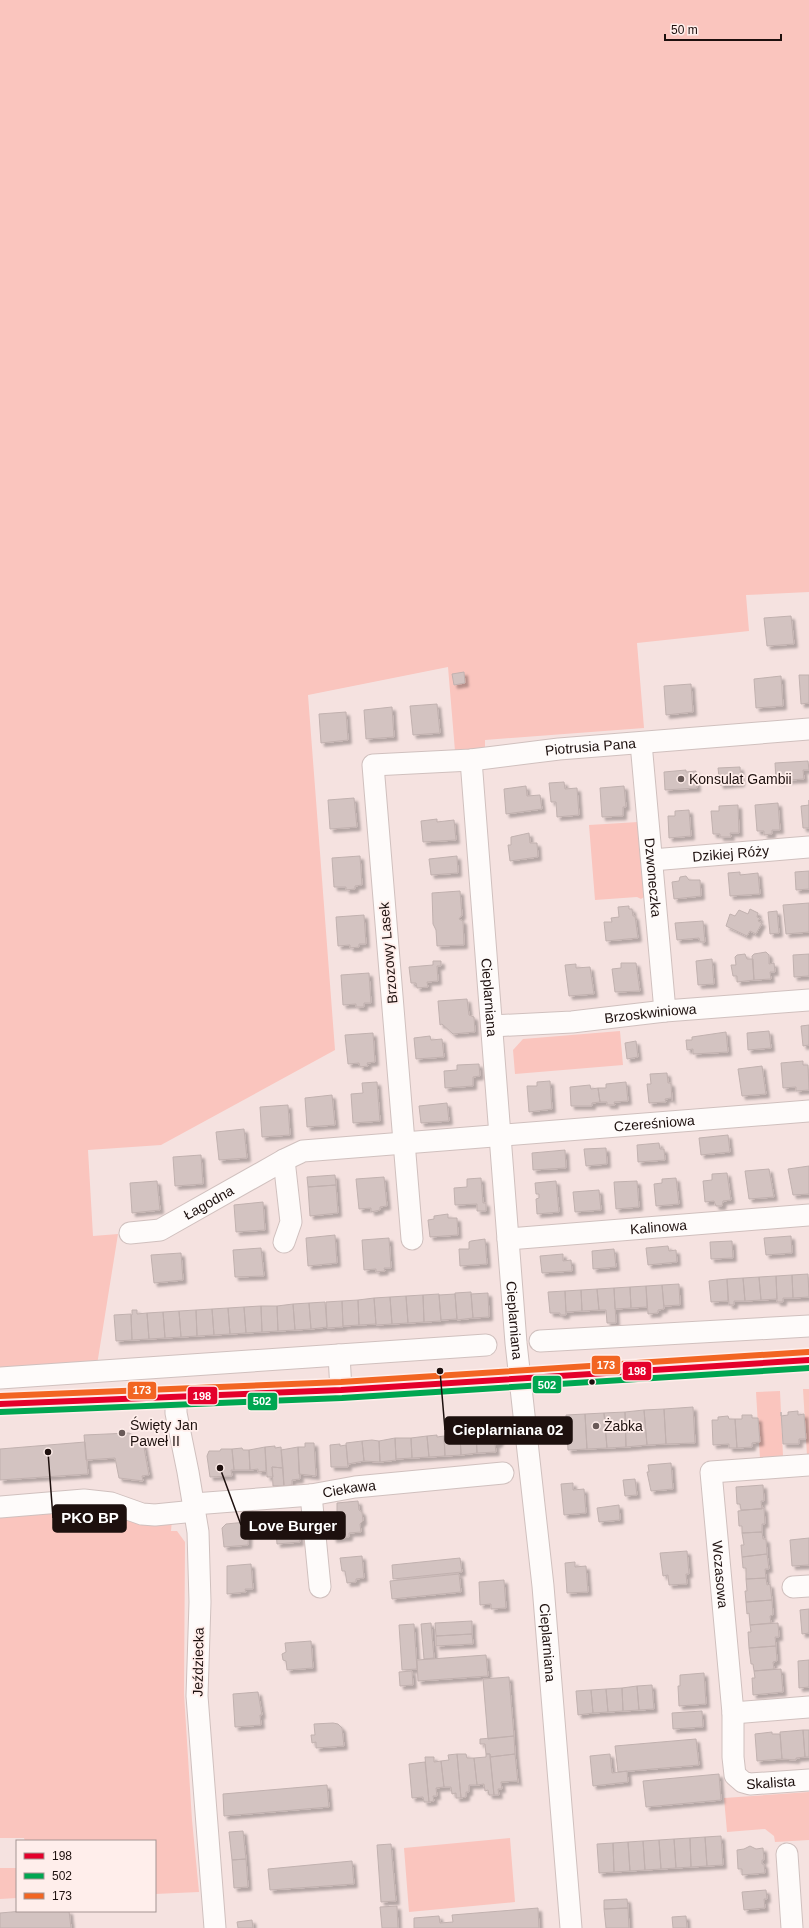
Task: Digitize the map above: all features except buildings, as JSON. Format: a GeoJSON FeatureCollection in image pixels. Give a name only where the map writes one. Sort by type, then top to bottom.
{"type":"FeatureCollection","features":[{"type":"Feature","properties":{"kind":"street","name":"Piotrusia Pana"},"geometry":{"type":"LineString","coordinates":[[373,765],[471,760],[552,750],[809,730]]}},
{"type":"Feature","properties":{"kind":"street","name":"Dzwoneczka"},"geometry":{"type":"LineString","coordinates":[[641,743],[665,1011]]}},
{"type":"Feature","properties":{"kind":"street","name":"Cieplarniana"},"geometry":{"type":"LineString","coordinates":[[471,760],[521,1401],[544,1594],[571,1928]]}},
{"type":"Feature","properties":{"kind":"street","name":"Brzozowy Lasek"},"geometry":{"type":"LineString","coordinates":[[373,765],[403,1142]]}},
{"type":"Feature","properties":{"kind":"street","name":"Dzikiej Róży"},"geometry":{"type":"LineString","coordinates":[[652,860],[809,847]]}},
{"type":"Feature","properties":{"kind":"street","name":"Brzoskwiniowa"},"geometry":{"type":"LineString","coordinates":[[492,1026],[572,1022],[665,1011],[809,1000]]}},
{"type":"Feature","properties":{"kind":"street","name":"Czereśniowa"},"geometry":{"type":"LineString","coordinates":[[500,1135],[809,1110]]}},
{"type":"Feature","properties":{"kind":"street","name":"Łagodna"},"geometry":{"type":"LineString","coordinates":[[130,1233],[160,1230],[284,1160],[303,1151],[500,1135]]}},
{"type":"Feature","properties":{"kind":"street"},"geometry":{"type":"LineString","coordinates":[[403,1142],[412,1239]]}},
{"type":"Feature","properties":{"kind":"street"},"geometry":{"type":"LineString","coordinates":[[284,1160],[291,1222],[284,1242]]}},
{"type":"Feature","properties":{"kind":"street","name":"Kalinowa"},"geometry":{"type":"LineString","coordinates":[[508,1239],[809,1215]]}},
{"type":"Feature","properties":{"kind":"street"},"geometry":{"type":"LineString","coordinates":[[540,1341],[809,1326]]}},
{"type":"Feature","properties":{"kind":"street"},"geometry":{"type":"LineString","coordinates":[[726,1331],[729,1365]]}},
{"type":"Feature","properties":{"kind":"street"},"geometry":{"type":"LineString","coordinates":[[0,1378],[486,1345]]}},
{"type":"Feature","properties":{"kind":"street"},"geometry":{"type":"LineString","coordinates":[[339,1355],[341,1390]]}},
{"type":"Feature","properties":{"kind":"street"},"geometry":{"type":"LineString","coordinates":[[0,1404],[341,1390],[809,1360]]}},
{"type":"Feature","properties":{"kind":"street","name":"Jeździecka"},"geometry":{"type":"LineString","coordinates":[[176,1397],[176,1413],[195,1507],[198,1532],[200,1602],[197,1696],[215,1928]]}},
{"type":"Feature","properties":{"kind":"street","name":"Wczasowa"},"geometry":{"type":"LineString","coordinates":[[735,1775],[733,1713],[711,1472],[809,1464]]}},
{"type":"Feature","properties":{"kind":"street","name":"Ciekawa"},"geometry":{"type":"LineString","coordinates":[[0,1507],[84,1500],[111,1503],[142,1514],[155,1515],[195,1507],[311,1495],[356,1487],[503,1473]]}},
{"type":"Feature","properties":{"kind":"street"},"geometry":{"type":"LineString","coordinates":[[311,1495],[320,1586]]}},
{"type":"Feature","properties":{"kind":"street"},"geometry":{"type":"LineString","coordinates":[[733,1713],[809,1707]]}},
{"type":"Feature","properties":{"kind":"street","name":"Skalista"},"geometry":{"type":"LineString","coordinates":[[735,1775],[743,1782],[750,1784],[809,1780]]}},
{"type":"Feature","properties":{"kind":"street"},"geometry":{"type":"LineString","coordinates":[[787,1854],[792,1928]]}},
{"type":"Feature","properties":{"kind":"shaded area"},"geometry":{"type":"Polygon","coordinates":[[[0,0],[809,0],[809,592],[746,595],[749,631],[637,643],[644,728],[485,740],[485,752],[455,751],[448,667],[308,695],[335,1050],[161,1145],[88,1150],[93,1236],[118,1234],[97,1365],[0,1371],[0,0]]]}},
{"type":"Feature","properties":{"kind":"shaded area"},"geometry":{"type":"Polygon","coordinates":[[[638,822],[647,895],[641,899],[637,897],[595,900],[589,825],[638,822]]]}},
{"type":"Feature","properties":{"kind":"shaded area"},"geometry":{"type":"Polygon","coordinates":[[[620,1031],[623,1065],[515,1074],[513,1050],[523,1039],[620,1031]]]}},
{"type":"Feature","properties":{"kind":"shaded area"},"geometry":{"type":"Polygon","coordinates":[[[803,1389],[809,1389],[809,1455],[807,1455],[803,1389]]]}},
{"type":"Feature","properties":{"kind":"shaded area"},"geometry":{"type":"Polygon","coordinates":[[[780,1391],[783,1456],[760,1458],[756,1392],[780,1391]]]}},
{"type":"Feature","properties":{"kind":"shaded area"},"geometry":{"type":"Polygon","coordinates":[[[83,1508],[172,1520],[171,1531],[177,1531],[185,1542],[184,1694],[192,1820],[199,1892],[156,1894],[156,1840],[25,1840],[24,1838],[0,1838],[0,1514],[83,1508]]]}},
{"type":"Feature","properties":{"kind":"shaded area"},"geometry":{"type":"Polygon","coordinates":[[[809,1792],[809,1840],[775,1842],[774,1836],[765,1829],[727,1832],[724,1798],[809,1792]]]}},
{"type":"Feature","properties":{"kind":"shaded area"},"geometry":{"type":"Polygon","coordinates":[[[510,1838],[515,1902],[409,1912],[404,1848],[510,1838]]]}},
{"type":"Feature","properties":{"kind":"shaded area"},"geometry":{"type":"Polygon","coordinates":[[[0,1868],[16,1868],[16,1898],[0,1899],[0,1868]]]}},
{"type":"Feature","properties":{"kind":"transit line","name":"173"},"geometry":{"type":"LineString","coordinates":[[0,1396],[341,1382],[808,1352]]}},
{"type":"Feature","properties":{"kind":"transit line","name":"198"},"geometry":{"type":"LineString","coordinates":[[0,1404],[341,1390],[809,1360]]}},
{"type":"Feature","properties":{"kind":"transit line","name":"502"},"geometry":{"type":"LineString","coordinates":[[0,1412],[342,1398],[809,1368]]}},
{"type":"Feature","properties":{"kind":"place","name":"Konsulat Gambii"},"geometry":{"type":"Point","coordinates":[681,779]}},
{"type":"Feature","properties":{"kind":"place","name":"Cieplarniana 02"},"geometry":{"type":"Point","coordinates":[440,1371]}},
{"type":"Feature","properties":{"kind":"place","name":"Żabka"},"geometry":{"type":"Point","coordinates":[596,1426]}},
{"type":"Feature","properties":{"kind":"place","name":"Święty Jan Paweł II"},"geometry":{"type":"Point","coordinates":[122,1433]}},
{"type":"Feature","properties":{"kind":"place","name":"PKO BP"},"geometry":{"type":"Point","coordinates":[48,1452]}},
{"type":"Feature","properties":{"kind":"place","name":"Love Burger"},"geometry":{"type":"Point","coordinates":[220,1468]}}]}
